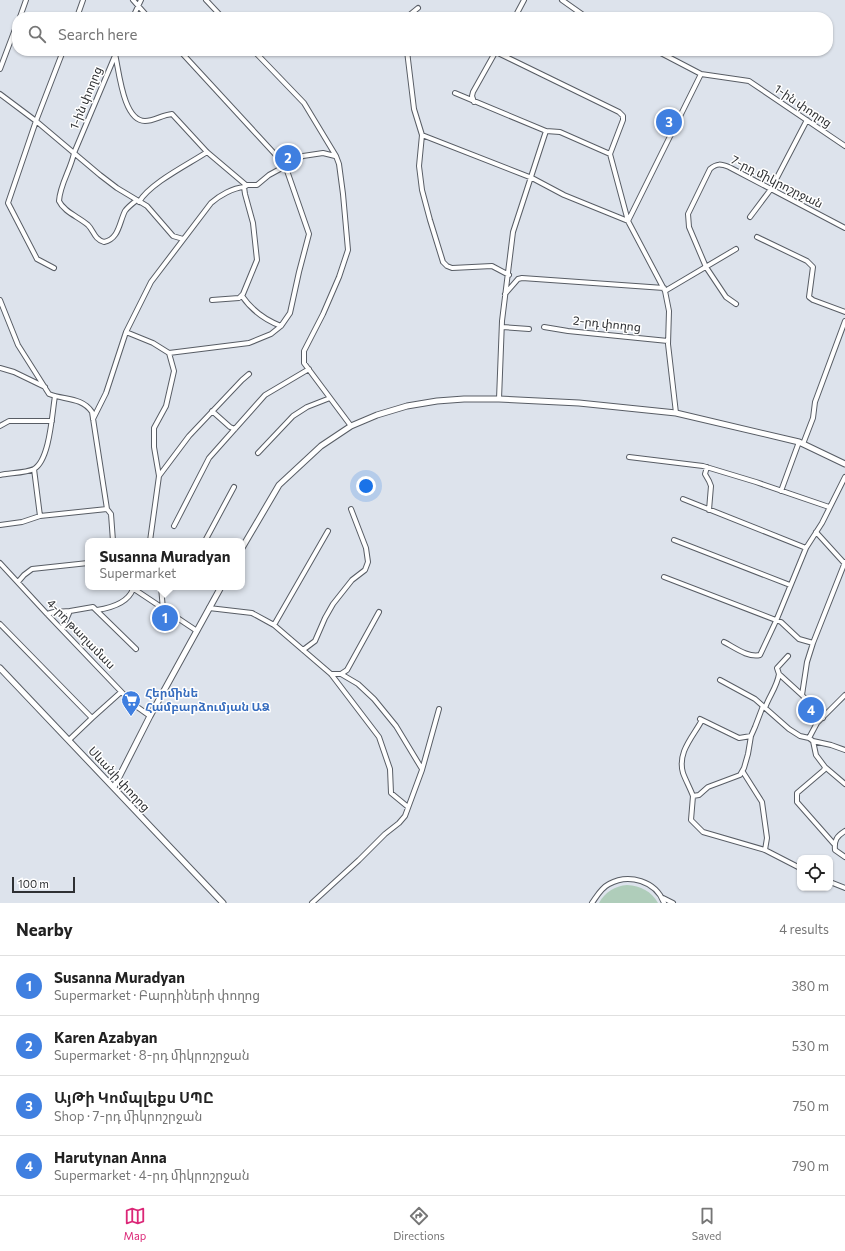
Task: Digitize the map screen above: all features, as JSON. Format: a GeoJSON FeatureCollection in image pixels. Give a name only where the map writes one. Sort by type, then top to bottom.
{"type":"FeatureCollection","features":[{"type":"Feature","properties":{"kind":"main road"},"geometry":{"type":"LineString","coordinates":[[245,543],[279,485],[321,446],[352,426],[378,415],[407,406],[437,401],[499,399],[579,403],[676,413],[801,443],[845,464]]}},
{"type":"Feature","properties":{"kind":"main road"},"geometry":{"type":"LineString","coordinates":[[114,787],[150,716],[219,590]]}},
{"type":"Feature","properties":{"kind":"main road","name":"Սևանի փողոց"},"geometry":{"type":"LineString","coordinates":[[0,668],[114,787],[132,809],[223,903]]}},
{"type":"Feature","properties":{"kind":"street"},"geometry":{"type":"LineString","coordinates":[[22,12],[26,0]]}},
{"type":"Feature","properties":{"kind":"street"},"geometry":{"type":"LineString","coordinates":[[78,12],[83,0]]}},
{"type":"Feature","properties":{"kind":"street"},"geometry":{"type":"LineString","coordinates":[[133,0],[143,12]]}},
{"type":"Feature","properties":{"kind":"street"},"geometry":{"type":"LineString","coordinates":[[135,12],[141,0]]}},
{"type":"Feature","properties":{"kind":"street"},"geometry":{"type":"LineString","coordinates":[[206,0],[217,12]]}},
{"type":"Feature","properties":{"kind":"street"},"geometry":{"type":"LineString","coordinates":[[517,12],[524,0]]}},
{"type":"Feature","properties":{"kind":"street"},"geometry":{"type":"LineString","coordinates":[[562,0],[579,12]]}},
{"type":"Feature","properties":{"kind":"street"},"geometry":{"type":"LineString","coordinates":[[413,12],[418,8]]}},
{"type":"Feature","properties":{"kind":"street"},"geometry":{"type":"LineString","coordinates":[[0,69],[12,37]]}},
{"type":"Feature","properties":{"kind":"street"},"geometry":{"type":"LineString","coordinates":[[54,268],[37,259],[8,203],[36,121],[61,56]]}},
{"type":"Feature","properties":{"kind":"street","name":"1-ին փողոց"},"geometry":{"type":"LineString","coordinates":[[114,56],[74,153],[72,164],[60,195],[59,202],[63,207],[88,225],[95,237],[99,240],[107,242],[116,235],[125,212],[138,201]]}},
{"type":"Feature","properties":{"kind":"street"},"geometry":{"type":"LineString","coordinates":[[117,56],[120,81],[126,100],[136,118],[143,121],[149,121],[172,114],[207,152],[245,186]]}},
{"type":"Feature","properties":{"kind":"street"},"geometry":{"type":"LineString","coordinates":[[126,332],[153,343],[169,353],[249,343],[271,334],[281,326],[290,313],[309,234],[285,165],[185,56]]}},
{"type":"Feature","properties":{"kind":"street"},"geometry":{"type":"LineString","coordinates":[[259,56],[304,103],[336,156],[339,164],[348,250],[339,277],[323,314],[304,351],[304,363],[352,426]]}},
{"type":"Feature","properties":{"kind":"street"},"geometry":{"type":"LineString","coordinates":[[408,56],[414,109],[422,135],[419,166],[422,190],[443,262],[452,268],[492,266],[509,275]]}},
{"type":"Feature","properties":{"kind":"street"},"geometry":{"type":"LineString","coordinates":[[474,102],[472,96],[473,92],[493,56]]}},
{"type":"Feature","properties":{"kind":"street"},"geometry":{"type":"LineString","coordinates":[[506,56],[619,112],[623,116],[623,120],[610,154],[628,221],[664,290],[669,311],[668,340],[676,413]]}},
{"type":"Feature","properties":{"kind":"street"},"geometry":{"type":"LineString","coordinates":[[628,221],[701,74],[667,56]]}},
{"type":"Feature","properties":{"kind":"street","name":"1-ին փողոց"},"geometry":{"type":"LineString","coordinates":[[701,74],[749,81],[845,146]]}},
{"type":"Feature","properties":{"kind":"street"},"geometry":{"type":"LineString","coordinates":[[455,93],[546,131],[560,132],[610,154]]}},
{"type":"Feature","properties":{"kind":"street"},"geometry":{"type":"LineString","coordinates":[[0,94],[36,121],[117,188],[147,206],[173,236],[183,239]]}},
{"type":"Feature","properties":{"kind":"street"},"geometry":{"type":"LineString","coordinates":[[750,217],[771,189],[806,120]]}},
{"type":"Feature","properties":{"kind":"street"},"geometry":{"type":"LineString","coordinates":[[499,399],[502,327],[513,232],[532,178],[546,131]]}},
{"type":"Feature","properties":{"kind":"street"},"geometry":{"type":"LineString","coordinates":[[422,135],[532,178],[564,195],[628,221]]}},
{"type":"Feature","properties":{"kind":"street"},"geometry":{"type":"LineString","coordinates":[[138,201],[180,167],[207,152]]}},
{"type":"Feature","properties":{"kind":"street"},"geometry":{"type":"LineString","coordinates":[[94,419],[106,393],[126,332],[151,282],[214,200],[235,189],[257,184],[285,165],[309,154],[324,153],[336,156]]}},
{"type":"Feature","properties":{"kind":"street","name":"7-րդ միկրոշրջան"},"geometry":{"type":"LineString","coordinates":[[736,304],[726,297],[706,267],[689,227],[688,214],[710,169],[714,165],[720,164],[729,166],[845,228]]}},
{"type":"Feature","properties":{"kind":"street"},"geometry":{"type":"LineString","coordinates":[[212,300],[239,298],[242,296],[257,260],[253,222],[244,194],[245,186]]}},
{"type":"Feature","properties":{"kind":"street"},"geometry":{"type":"LineString","coordinates":[[757,237],[806,261],[813,267],[810,297],[813,300],[845,312]]}},
{"type":"Feature","properties":{"kind":"street"},"geometry":{"type":"LineString","coordinates":[[505,294],[518,280],[522,278],[664,290],[736,249]]}},
{"type":"Feature","properties":{"kind":"street"},"geometry":{"type":"LineString","coordinates":[[242,296],[250,307],[273,323],[281,326]]}},
{"type":"Feature","properties":{"kind":"street"},"geometry":{"type":"LineString","coordinates":[[0,300],[18,345],[49,394],[79,401],[88,406],[92,412],[107,509],[111,514],[113,538]]}},
{"type":"Feature","properties":{"kind":"street"},"geometry":{"type":"LineString","coordinates":[[781,491],[813,418],[815,402],[845,321]]}},
{"type":"Feature","properties":{"kind":"street"},"geometry":{"type":"LineString","coordinates":[[502,327],[529,328]]}},
{"type":"Feature","properties":{"kind":"street","name":"2-րդ փողոց"},"geometry":{"type":"LineString","coordinates":[[544,327],[668,340]]}},
{"type":"Feature","properties":{"kind":"street"},"geometry":{"type":"LineString","coordinates":[[150,538],[158,476],[154,447],[154,428],[166,406],[174,371],[169,353]]}},
{"type":"Feature","properties":{"kind":"street"},"geometry":{"type":"LineString","coordinates":[[0,368],[14,372],[45,387]]}},
{"type":"Feature","properties":{"kind":"street"},"geometry":{"type":"LineString","coordinates":[[174,526],[209,458],[266,395],[309,369]]}},
{"type":"Feature","properties":{"kind":"street"},"geometry":{"type":"LineString","coordinates":[[158,476],[188,436],[249,374]]}},
{"type":"Feature","properties":{"kind":"street"},"geometry":{"type":"LineString","coordinates":[[0,474],[34,469],[40,462],[49,442],[54,396]]}},
{"type":"Feature","properties":{"kind":"street"},"geometry":{"type":"LineString","coordinates":[[258,453],[292,416],[307,407],[330,398]]}},
{"type":"Feature","properties":{"kind":"street"},"geometry":{"type":"LineString","coordinates":[[212,411],[230,427],[235,429]]}},
{"type":"Feature","properties":{"kind":"street"},"geometry":{"type":"LineString","coordinates":[[0,426],[9,420],[52,421]]}},
{"type":"Feature","properties":{"kind":"street"},"geometry":{"type":"LineString","coordinates":[[630,457],[707,468],[829,507]]}},
{"type":"Feature","properties":{"kind":"street"},"geometry":{"type":"LineString","coordinates":[[707,468],[706,474],[711,486],[709,510]]}},
{"type":"Feature","properties":{"kind":"street"},"geometry":{"type":"LineString","coordinates":[[34,469],[40,516]]}},
{"type":"Feature","properties":{"kind":"street"},"geometry":{"type":"LineString","coordinates":[[724,642],[747,654],[755,656],[760,655],[776,621],[806,548],[845,477]]}},
{"type":"Feature","properties":{"kind":"street"},"geometry":{"type":"LineString","coordinates":[[207,538],[234,487]]}},
{"type":"Feature","properties":{"kind":"street"},"geometry":{"type":"LineString","coordinates":[[683,499],[806,548]]}},
{"type":"Feature","properties":{"kind":"street"},"geometry":{"type":"LineString","coordinates":[[0,525],[22,522],[40,516],[107,509]]}},
{"type":"Feature","properties":{"kind":"street"},"geometry":{"type":"LineString","coordinates":[[303,650],[315,641],[333,604],[352,580],[365,570],[368,562],[366,548],[351,509]]}},
{"type":"Feature","properties":{"kind":"street"},"geometry":{"type":"LineString","coordinates":[[274,625],[328,531]]}},
{"type":"Feature","properties":{"kind":"street"},"geometry":{"type":"LineString","coordinates":[[802,695],[807,662],[813,643],[845,563],[816,532]]}},
{"type":"Feature","properties":{"kind":"street"},"geometry":{"type":"LineString","coordinates":[[674,540],[790,586]]}},
{"type":"Feature","properties":{"kind":"street","name":"4-րդ թաղամաս"},"geometry":{"type":"LineString","coordinates":[[0,562],[121,692],[133,704],[150,716]]}},
{"type":"Feature","properties":{"kind":"street"},"geometry":{"type":"LineString","coordinates":[[18,582],[32,569],[66,564],[85,563]]}},
{"type":"Feature","properties":{"kind":"street"},"geometry":{"type":"LineString","coordinates":[[664,577],[781,622],[799,638],[813,643]]}},
{"type":"Feature","properties":{"kind":"street"},"geometry":{"type":"LineString","coordinates":[[97,610],[117,604],[128,597],[131,590]]}},
{"type":"Feature","properties":{"kind":"street"},"geometry":{"type":"LineString","coordinates":[[135,590],[198,631]]}},
{"type":"Feature","properties":{"kind":"street"},"geometry":{"type":"LineString","coordinates":[[161,590],[163,609]]}},
{"type":"Feature","properties":{"kind":"street"},"geometry":{"type":"LineString","coordinates":[[47,614],[93,607],[136,649]]}},
{"type":"Feature","properties":{"kind":"street"},"geometry":{"type":"LineString","coordinates":[[209,608],[252,613],[274,625],[331,674],[379,737],[390,769],[391,793],[408,807]]}},
{"type":"Feature","properties":{"kind":"street"},"geometry":{"type":"LineString","coordinates":[[62,629],[70,611]]}},
{"type":"Feature","properties":{"kind":"street"},"geometry":{"type":"LineString","coordinates":[[342,674],[347,670],[379,612]]}},
{"type":"Feature","properties":{"kind":"street"},"geometry":{"type":"LineString","coordinates":[[0,624],[92,718]]}},
{"type":"Feature","properties":{"kind":"street"},"geometry":{"type":"LineString","coordinates":[[788,656],[777,668],[779,674],[802,695],[823,718]]}},
{"type":"Feature","properties":{"kind":"street"},"geometry":{"type":"LineString","coordinates":[[331,674],[342,674],[358,684],[374,699],[396,726],[422,770]]}},
{"type":"Feature","properties":{"kind":"street"},"geometry":{"type":"LineString","coordinates":[[693,796],[699,795],[708,787],[743,772],[751,736],[764,707],[775,689],[779,674]]}},
{"type":"Feature","properties":{"kind":"street"},"geometry":{"type":"LineString","coordinates":[[720,680],[747,694],[789,729],[800,736],[845,750]]}},
{"type":"Feature","properties":{"kind":"street"},"geometry":{"type":"LineString","coordinates":[[69,740],[121,692]]}},
{"type":"Feature","properties":{"kind":"street"},"geometry":{"type":"LineString","coordinates":[[809,738],[816,723],[823,718],[845,695]]}},
{"type":"Feature","properties":{"kind":"street"},"geometry":{"type":"LineString","coordinates":[[312,903],[405,816],[422,770],[439,709]]}},
{"type":"Feature","properties":{"kind":"street"},"geometry":{"type":"LineString","coordinates":[[751,736],[739,738],[701,719],[696,732],[687,744],[681,760],[683,774],[693,796],[691,820],[703,832],[765,850],[797,866]]}},
{"type":"Feature","properties":{"kind":"street"},"geometry":{"type":"LineString","coordinates":[[813,741],[816,756],[825,767],[845,784]]}},
{"type":"Feature","properties":{"kind":"street"},"geometry":{"type":"LineString","coordinates":[[825,767],[824,770],[797,793],[796,797],[797,802],[834,844]]}},
{"type":"Feature","properties":{"kind":"street"},"geometry":{"type":"LineString","coordinates":[[743,772],[762,802],[767,838],[765,850]]}},
{"type":"Feature","properties":{"kind":"street"},"geometry":{"type":"LineString","coordinates":[[845,831],[837,836],[834,844],[835,850],[845,857]]}},
{"type":"Feature","properties":{"kind":"street"},"geometry":{"type":"LineString","coordinates":[[592,903],[599,893],[608,885],[620,880],[632,879],[644,882],[654,888],[664,903]]}},
{"type":"Feature","properties":{"kind":"street"},"geometry":{"type":"LineString","coordinates":[[833,883],[845,888]]}},
{"type":"Feature","properties":{"kind":"street"},"geometry":{"type":"LineString","coordinates":[[662,898],[673,903]]}},
{"type":"Feature","properties":{"kind":"green space"},"geometry":{"type":"Polygon","coordinates":[[[627,885],[649,892],[658,903],[599,903],[611,890],[627,885]]]}},
{"type":"Feature","properties":{"kind":"place","name":"ԱյԹի Կոմպլեքս ՍՊԸ"},"geometry":{"type":"Point","coordinates":[669,122]}},
{"type":"Feature","properties":{"kind":"place","name":"Karen Azabyan"},"geometry":{"type":"Point","coordinates":[288,158]}},
{"type":"Feature","properties":{"kind":"place","name":"Susanna Muradyan"},"geometry":{"type":"Point","coordinates":[165,618]}},
{"type":"Feature","properties":{"kind":"place","name":"Harutynan Anna"},"geometry":{"type":"Point","coordinates":[811,710]}},
{"type":"Feature","properties":{"kind":"place","name":"Հերմինե Համբարձումյան ԱՁ"},"geometry":{"type":"Point","coordinates":[131,717]}}]}
